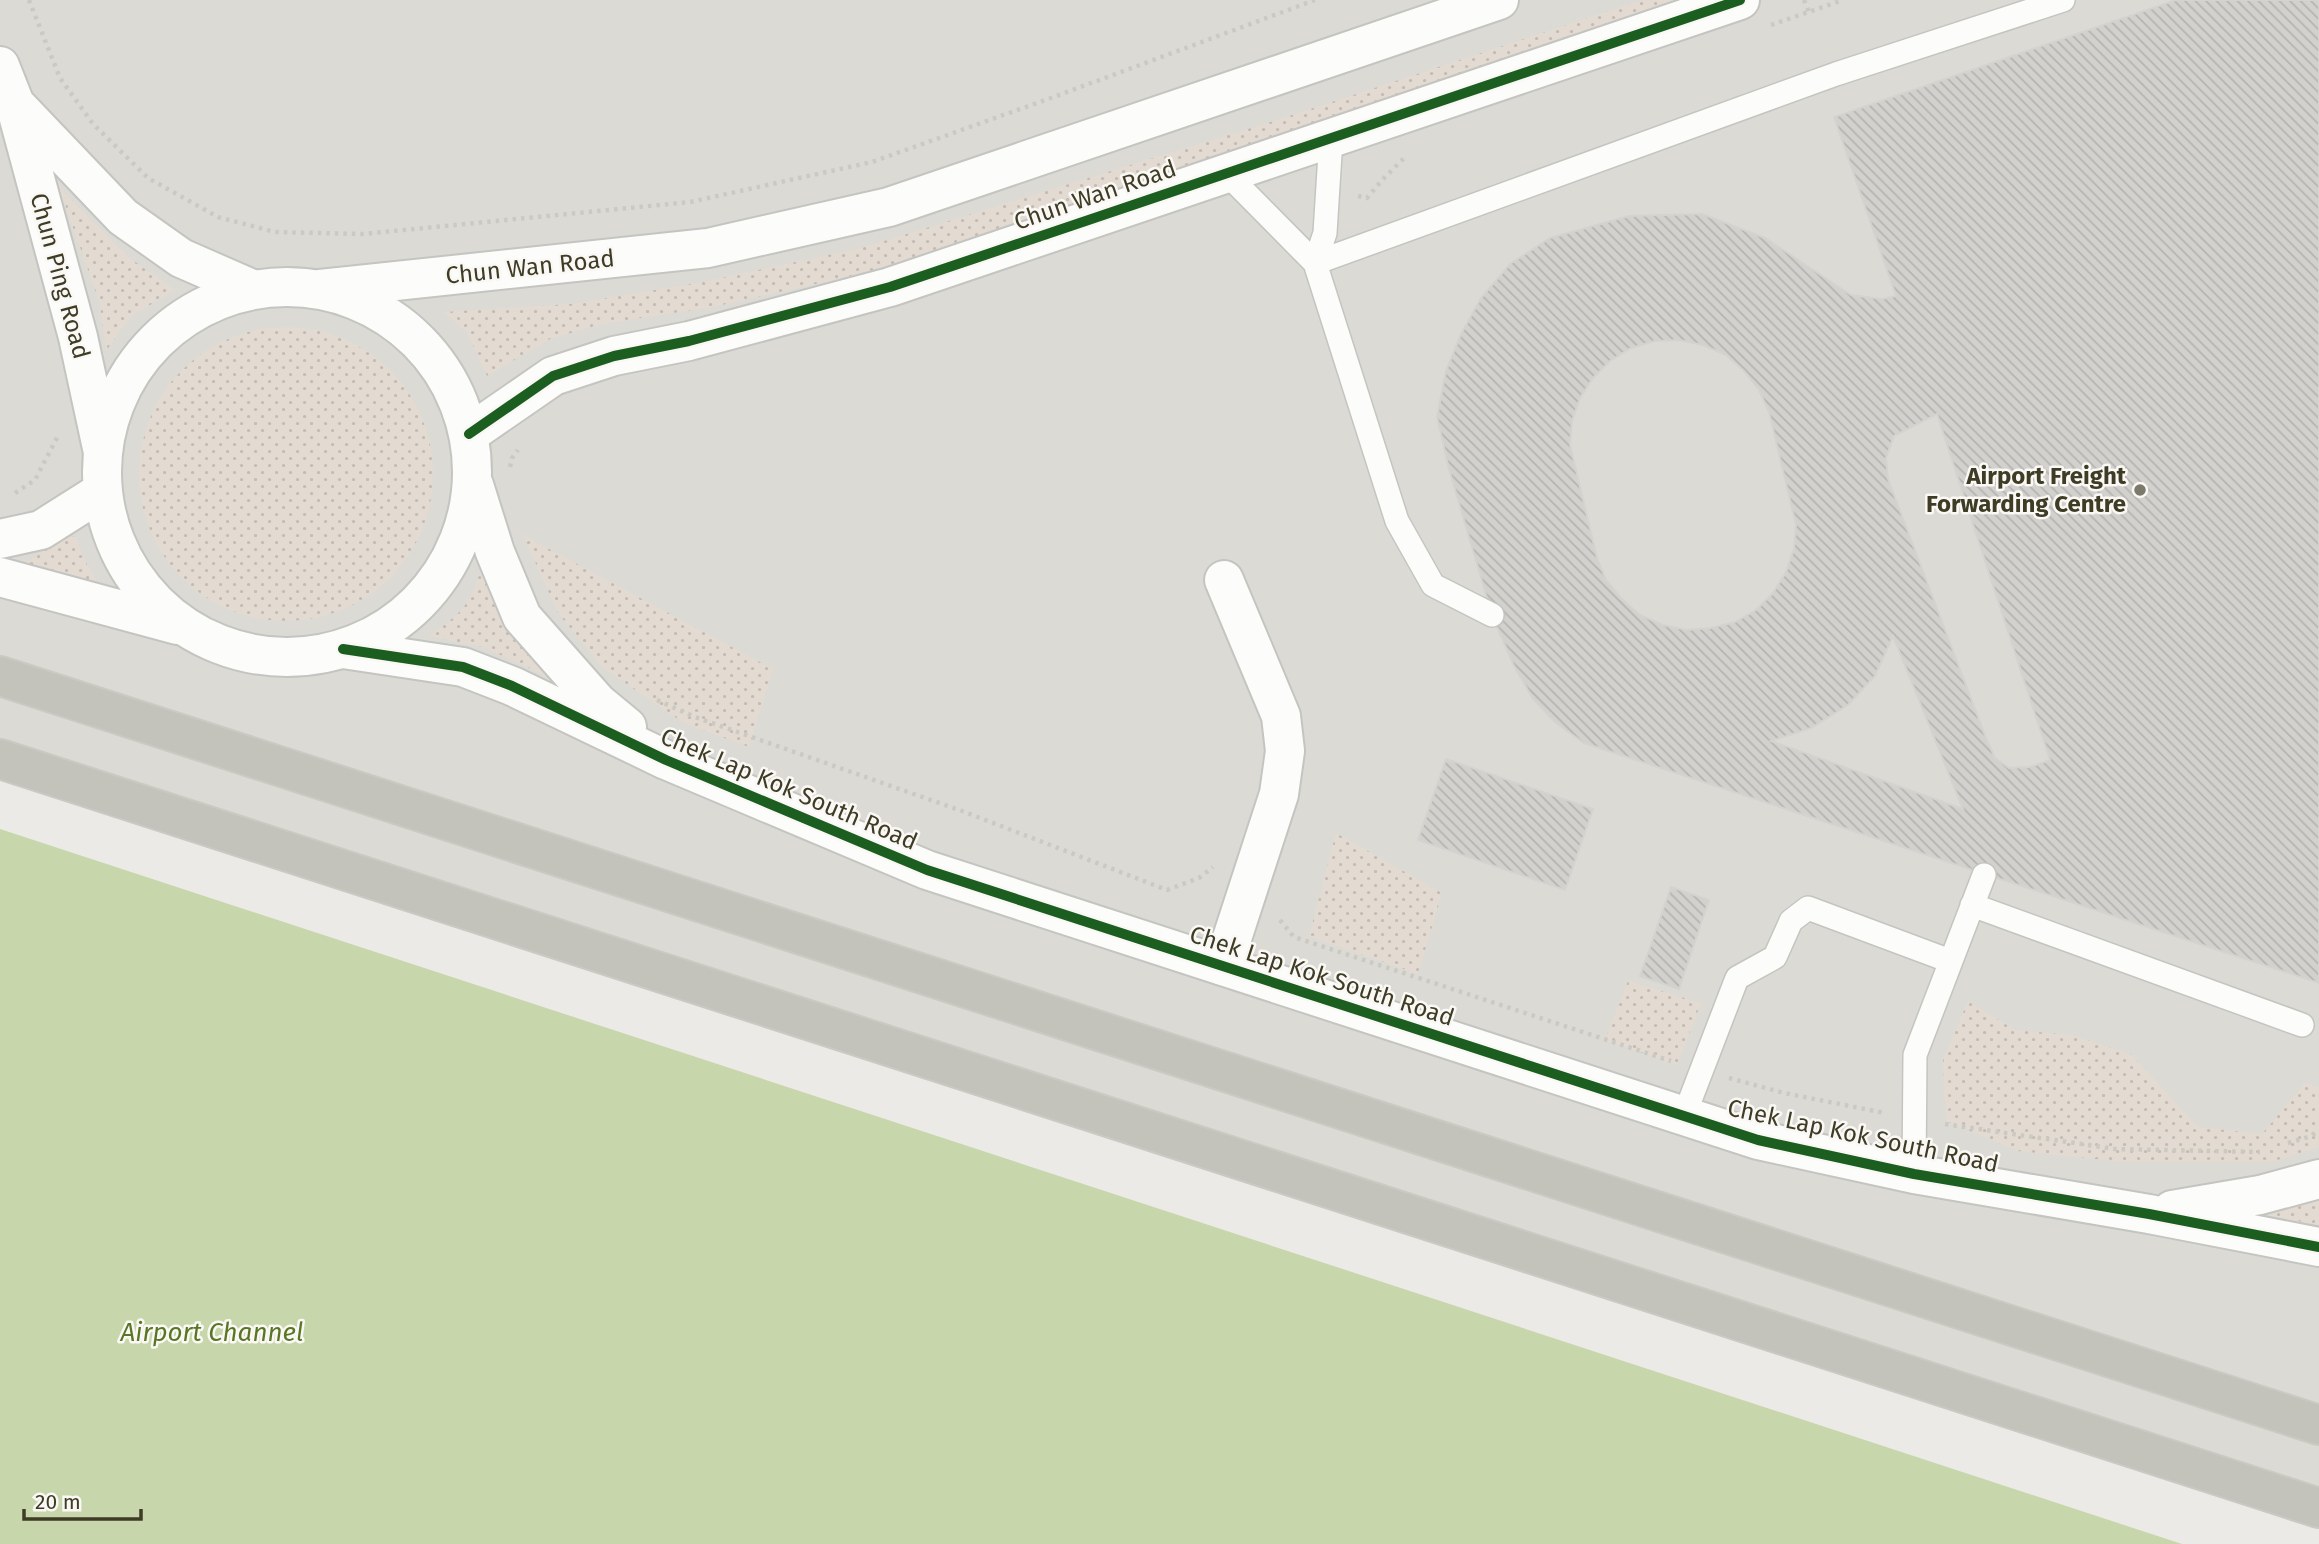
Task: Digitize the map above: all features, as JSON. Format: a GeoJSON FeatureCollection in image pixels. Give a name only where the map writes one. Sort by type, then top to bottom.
{"type":"FeatureCollection","features":[{"type":"Feature","properties":{"kind":"highway"},"geometry":{"type":"LineString","coordinates":[[0,676],[2319,1425]]}},
{"type":"Feature","properties":{"kind":"highway"},"geometry":{"type":"LineString","coordinates":[[0,759],[2319,1508]]}},
{"type":"Feature","properties":{"kind":"street","name":"Chun Wan Road"},"geometry":{"type":"LineString","coordinates":[[320,289],[708,248],[889,207],[1499,0]]}},
{"type":"Feature","properties":{"kind":"street","name":"Chun Wan Road"},"geometry":{"type":"LineString","coordinates":[[469,434],[553,376],[614,356],[689,341],[890,287],[1740,0]]}},
{"type":"Feature","properties":{"kind":"street","name":"Chun Ping Road"},"geometry":{"type":"LineString","coordinates":[[0,66],[15,104],[78,337],[102,448]]}},
{"type":"Feature","properties":{"kind":"street","name":"Chun Ping Road"},"geometry":{"type":"LineString","coordinates":[[15,104],[123,217],[181,258],[252,289]]}},
{"type":"Feature","properties":{"kind":"street"},"geometry":{"type":"LineString","coordinates":[[286,286],[320,289],[362,302],[400,324],[432,356],[455,393],[469,434],[474,485],[469,513],[452,558],[424,597],[386,628],[343,649],[303,656],[262,656],[223,646],[186,628],[164,612],[146,593],[130,572],[112,536],[101,492],[102,448],[113,403],[136,363],[168,329],[208,304],[252,289],[286,286]]}},
{"type":"Feature","properties":{"kind":"street","name":"Chek Lap Kok South Road"},"geometry":{"type":"LineString","coordinates":[[474,485],[495,552],[522,617],[598,703],[666,760]]}},
{"type":"Feature","properties":{"kind":"street"},"geometry":{"type":"LineString","coordinates":[[0,539],[41,530],[101,492]]}},
{"type":"Feature","properties":{"kind":"street"},"geometry":{"type":"LineString","coordinates":[[0,577],[186,628]]}},
{"type":"Feature","properties":{"kind":"street"},"geometry":{"type":"LineString","coordinates":[[1223,966],[1279,794],[1285,751],[1281,716],[1224,580]]}},
{"type":"Feature","properties":{"kind":"street","name":"Chek Lap Kok South Road"},"geometry":{"type":"LineString","coordinates":[[343,649],[463,667],[512,686],[666,760],[927,870],[1758,1140],[1914,1174],[2149,1214],[2319,1247]]}},
{"type":"Feature","properties":{"kind":"street","name":"Chek Lap Kok South Road"},"geometry":{"type":"LineString","coordinates":[[2149,1214],[2260,1195],[2319,1179]]}},
{"type":"Feature","properties":{"kind":"lane"},"geometry":{"type":"LineString","coordinates":[[1315,263],[1823,79],[2063,0]]}},
{"type":"Feature","properties":{"kind":"lane"},"geometry":{"type":"LineString","coordinates":[[1315,263],[1325,233],[1331,138]]}},
{"type":"Feature","properties":{"kind":"lane"},"geometry":{"type":"LineString","coordinates":[[1226,173],[1315,263],[1397,521],[1433,585],[1492,615]]}},
{"type":"Feature","properties":{"kind":"lane"},"geometry":{"type":"LineString","coordinates":[[1914,1174],[1915,1055],[1984,875]]}},
{"type":"Feature","properties":{"kind":"lane"},"geometry":{"type":"LineString","coordinates":[[1972,905],[2302,1025]]}},
{"type":"Feature","properties":{"kind":"lane"},"geometry":{"type":"LineString","coordinates":[[1684,1116],[1737,978],[1774,957],[1791,921],[1808,908],[1950,961]]}},
{"type":"Feature","properties":{"kind":"path"},"geometry":{"type":"LineString","coordinates":[[1804,0],[1809,12]]}},
{"type":"Feature","properties":{"kind":"path"},"geometry":{"type":"LineString","coordinates":[[9,497],[35,480],[59,433]]}},
{"type":"Feature","properties":{"kind":"path"},"geometry":{"type":"LineString","coordinates":[[510,471],[512,458]]}},
{"type":"Feature","properties":{"kind":"path"},"geometry":{"type":"LineString","coordinates":[[2286,1144],[2311,1136],[2319,1130]]}},
{"type":"Feature","properties":{"kind":"shaded area"},"geometry":{"type":"Polygon","coordinates":[[[0,0],[2319,0],[2319,1512],[841,1055],[0,782],[0,0]]]}},
{"type":"Feature","properties":{"kind":"shaded area"},"geometry":{"type":"Polygon","coordinates":[[[1643,0],[1724,0],[869,272],[713,307],[602,324],[550,339],[487,376],[467,332],[443,312],[571,304],[703,282],[861,248],[1277,120],[1643,0]]]}},
{"type":"Feature","properties":{"kind":"shaded area"},"geometry":{"type":"Polygon","coordinates":[[[59,187],[127,256],[175,290],[130,317],[106,351],[100,304],[59,187]]]}},
{"type":"Feature","properties":{"kind":"shaded area"},"geometry":{"type":"Polygon","coordinates":[[[286,327],[315,330],[342,338],[368,352],[390,370],[408,392],[422,418],[430,445],[433,474],[430,503],[422,530],[408,556],[390,578],[368,596],[342,610],[315,618],[286,621],[257,618],[230,610],[204,596],[182,578],[164,556],[150,530],[142,503],[139,474],[142,445],[150,418],[164,392],[182,370],[204,352],[230,338],[257,330],[286,327]]]}},
{"type":"Feature","properties":{"kind":"shaded area"},"geometry":{"type":"Polygon","coordinates":[[[523,535],[773,669],[749,747],[684,723],[603,668],[558,613],[523,535]]]}},
{"type":"Feature","properties":{"kind":"shaded area"},"geometry":{"type":"Polygon","coordinates":[[[67,536],[76,537],[83,557],[99,586],[24,564],[67,536]]]}},
{"type":"Feature","properties":{"kind":"shaded area"},"geometry":{"type":"Polygon","coordinates":[[[481,569],[499,614],[556,680],[483,647],[429,636],[449,621],[468,601],[481,569]]]}},
{"type":"Feature","properties":{"kind":"shaded area"},"geometry":{"type":"Polygon","coordinates":[[[1336,833],[1442,893],[1418,974],[1309,936],[1336,833]]]}},
{"type":"Feature","properties":{"kind":"shaded area"},"geometry":{"type":"Polygon","coordinates":[[[1628,981],[1701,1003],[1677,1065],[1605,1040],[1628,981]]]}},
{"type":"Feature","properties":{"kind":"shaded area"},"geometry":{"type":"Polygon","coordinates":[[[1968,1001],[2015,1030],[2072,1035],[2132,1055],[2198,1127],[2262,1134],[2305,1083],[2319,1087],[2319,1147],[2271,1162],[2125,1162],[2018,1151],[1946,1121],[1943,1060],[1968,1001]]]}},
{"type":"Feature","properties":{"kind":"shaded area"},"geometry":{"type":"Polygon","coordinates":[[[2319,1200],[2319,1225],[2262,1214],[2319,1200]]]}},
{"type":"Feature","properties":{"kind":"water","name":"Airport Channel"},"geometry":{"type":"Polygon","coordinates":[[[0,782],[2319,1544],[0,1544],[0,782]]]}},
{"type":"Feature","properties":{"kind":"pier"},"geometry":{"type":"Polygon","coordinates":[[[0,778],[842,1051],[2319,1509],[2319,1544],[2182,1544],[0,829],[0,778]]]}},
{"type":"Feature","properties":{"kind":"building","name":"Airport Freight Forwarding Centre"},"geometry":{"type":"Polygon","coordinates":[[[2176,0],[2319,0],[2319,983],[1584,743],[1555,722],[1533,699],[1513,664],[1492,615],[1449,469],[1437,417],[1446,371],[1461,334],[1481,298],[1510,264],[1550,238],[1629,216],[1702,214],[1765,238],[1851,295],[1882,299],[1896,296],[1834,117],[2176,0]],[[1679,340],[1655,341],[1631,348],[1610,361],[1593,378],[1580,398],[1572,421],[1570,445],[1597,558],[1606,580],[1640,615],[1663,625],[1687,630],[1735,622],[1756,610],[1773,593],[1786,572],[1794,549],[1796,525],[1769,412],[1759,390],[1744,371],[1726,355],[1703,345],[1679,340]],[[1937,414],[1894,436],[1886,458],[1888,479],[1995,758],[2009,768],[2030,767],[2050,760],[1937,414]],[[1893,636],[1875,676],[1848,705],[1811,728],[1771,741],[1963,809],[1893,636]]]}},
{"type":"Feature","properties":{"kind":"building"},"geometry":{"type":"Polygon","coordinates":[[[1446,759],[1593,809],[1565,890],[1418,840],[1446,759]]]}},
{"type":"Feature","properties":{"kind":"building"},"geometry":{"type":"Polygon","coordinates":[[[1671,887],[1709,900],[1679,989],[1640,976],[1671,887]]]}},
{"type":"Feature","properties":{"kind":"cycle path"},"geometry":{"type":"LineString","coordinates":[[469,434],[553,376],[614,356],[689,341],[890,287],[1740,0]]}},
{"type":"Feature","properties":{"kind":"cycle path"},"geometry":{"type":"LineString","coordinates":[[343,649],[463,667],[512,686],[666,760],[927,870],[1758,1140],[1914,1174],[2149,1214],[2319,1247]]}},
{"type":"Feature","properties":{"kind":"place","name":"Airport Freight Forwarding Centre"},"geometry":{"type":"Point","coordinates":[2140,490]}}]}
